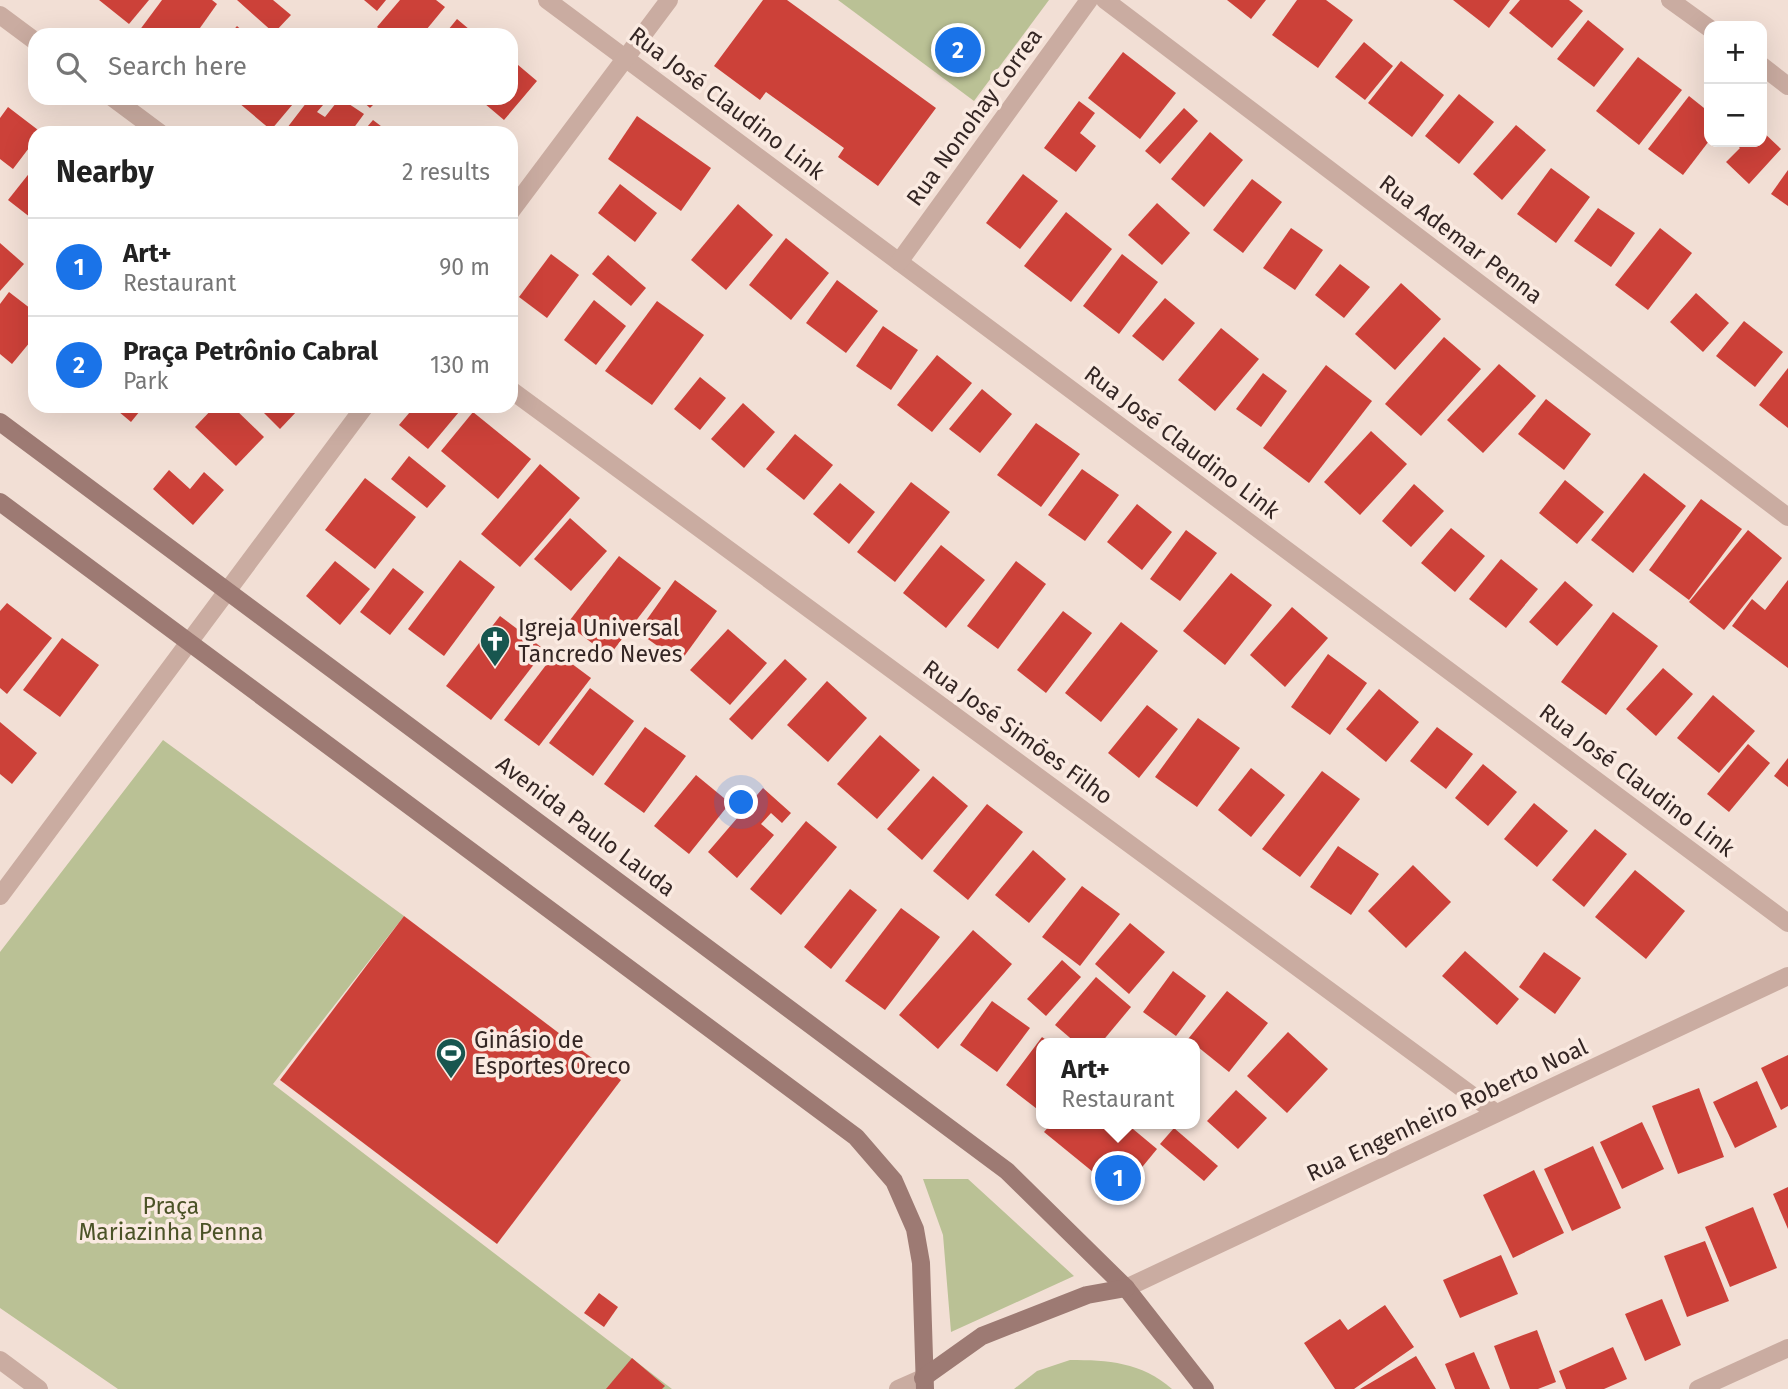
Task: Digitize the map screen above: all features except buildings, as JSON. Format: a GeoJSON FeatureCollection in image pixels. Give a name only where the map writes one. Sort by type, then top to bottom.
{"type":"FeatureCollection","features":[{"type":"Feature","properties":{"kind":"main road","name":"Avenida Paulo Lauda"},"geometry":{"type":"LineString","coordinates":[[0,422],[1007,1171],[1126,1287],[1205,1389]]}},
{"type":"Feature","properties":{"kind":"main road"},"geometry":{"type":"LineString","coordinates":[[0,502],[856,1137],[894,1181],[915,1229],[921,1263],[924,1384]]}},
{"type":"Feature","properties":{"kind":"main road"},"geometry":{"type":"LineString","coordinates":[[924,1384],[982,1336],[1087,1295],[1126,1287]]}},
{"type":"Feature","properties":{"kind":"street","name":"Rua José Claudino Link"},"geometry":{"type":"LineString","coordinates":[[547,0],[1788,923]]}},
{"type":"Feature","properties":{"kind":"street"},"geometry":{"type":"LineString","coordinates":[[518,202],[669,0]]}},
{"type":"Feature","properties":{"kind":"street","name":"Rua Nonohay Correa"},"geometry":{"type":"LineString","coordinates":[[899,262],[1089,0]]}},
{"type":"Feature","properties":{"kind":"street","name":"Rua Ademar Penna"},"geometry":{"type":"LineString","coordinates":[[1105,0],[1788,517]]}},
{"type":"Feature","properties":{"kind":"street"},"geometry":{"type":"LineString","coordinates":[[1670,0],[1704,24]]}},
{"type":"Feature","properties":{"kind":"street"},"geometry":{"type":"LineString","coordinates":[[0,15],[28,36]]}},
{"type":"Feature","properties":{"kind":"street"},"geometry":{"type":"LineString","coordinates":[[1767,70],[1788,86]]}},
{"type":"Feature","properties":{"kind":"street"},"geometry":{"type":"LineString","coordinates":[[122,105],[151,126]]}},
{"type":"Feature","properties":{"kind":"street","name":"Rua José Simões Filho"},"geometry":{"type":"LineString","coordinates":[[518,395],[1496,1113]]}},
{"type":"Feature","properties":{"kind":"street"},"geometry":{"type":"LineString","coordinates":[[0,895],[360,413]]}},
{"type":"Feature","properties":{"kind":"street","name":"Rua Engenheiro Roberto Noal"},"geometry":{"type":"LineString","coordinates":[[1126,1287],[1788,976]]}},
{"type":"Feature","properties":{"kind":"street"},"geometry":{"type":"LineString","coordinates":[[1698,1389],[1788,1348]]}},
{"type":"Feature","properties":{"kind":"street"},"geometry":{"type":"LineString","coordinates":[[0,1360],[39,1389]]}},
{"type":"Feature","properties":{"kind":"street"},"geometry":{"type":"LineString","coordinates":[[898,1389],[924,1384]]}},
{"type":"Feature","properties":{"kind":"green space"},"geometry":{"type":"Polygon","coordinates":[[[838,0],[1049,0],[974,101],[838,0]]]}},
{"type":"Feature","properties":{"kind":"green space","name":"Praça Mariazinha Penna"},"geometry":{"type":"Polygon","coordinates":[[[163,740],[404,916],[273,1084],[672,1389],[118,1389],[0,1308],[0,952],[163,740]]]}},
{"type":"Feature","properties":{"kind":"green space"},"geometry":{"type":"Polygon","coordinates":[[[923,1179],[968,1179],[1074,1276],[951,1332],[943,1235],[923,1179]]]}},
{"type":"Feature","properties":{"kind":"green space"},"geometry":{"type":"Polygon","coordinates":[[[1070,1360],[1124,1364],[1148,1373],[1172,1389],[1014,1389],[1037,1371],[1070,1360]]]}},
{"type":"Feature","properties":{"kind":"place","name":"Praça Petrônio Cabral"},"geometry":{"type":"Point","coordinates":[958,50]}},
{"type":"Feature","properties":{"kind":"place","name":"Igreja Universal Tancredo Neves"},"geometry":{"type":"Point","coordinates":[495,668]}},
{"type":"Feature","properties":{"kind":"place","name":"Ginásio de Esportes Oreco"},"geometry":{"type":"Point","coordinates":[451,1080]}},
{"type":"Feature","properties":{"kind":"place","name":"Art+"},"geometry":{"type":"Point","coordinates":[1118,1178]}}]}
